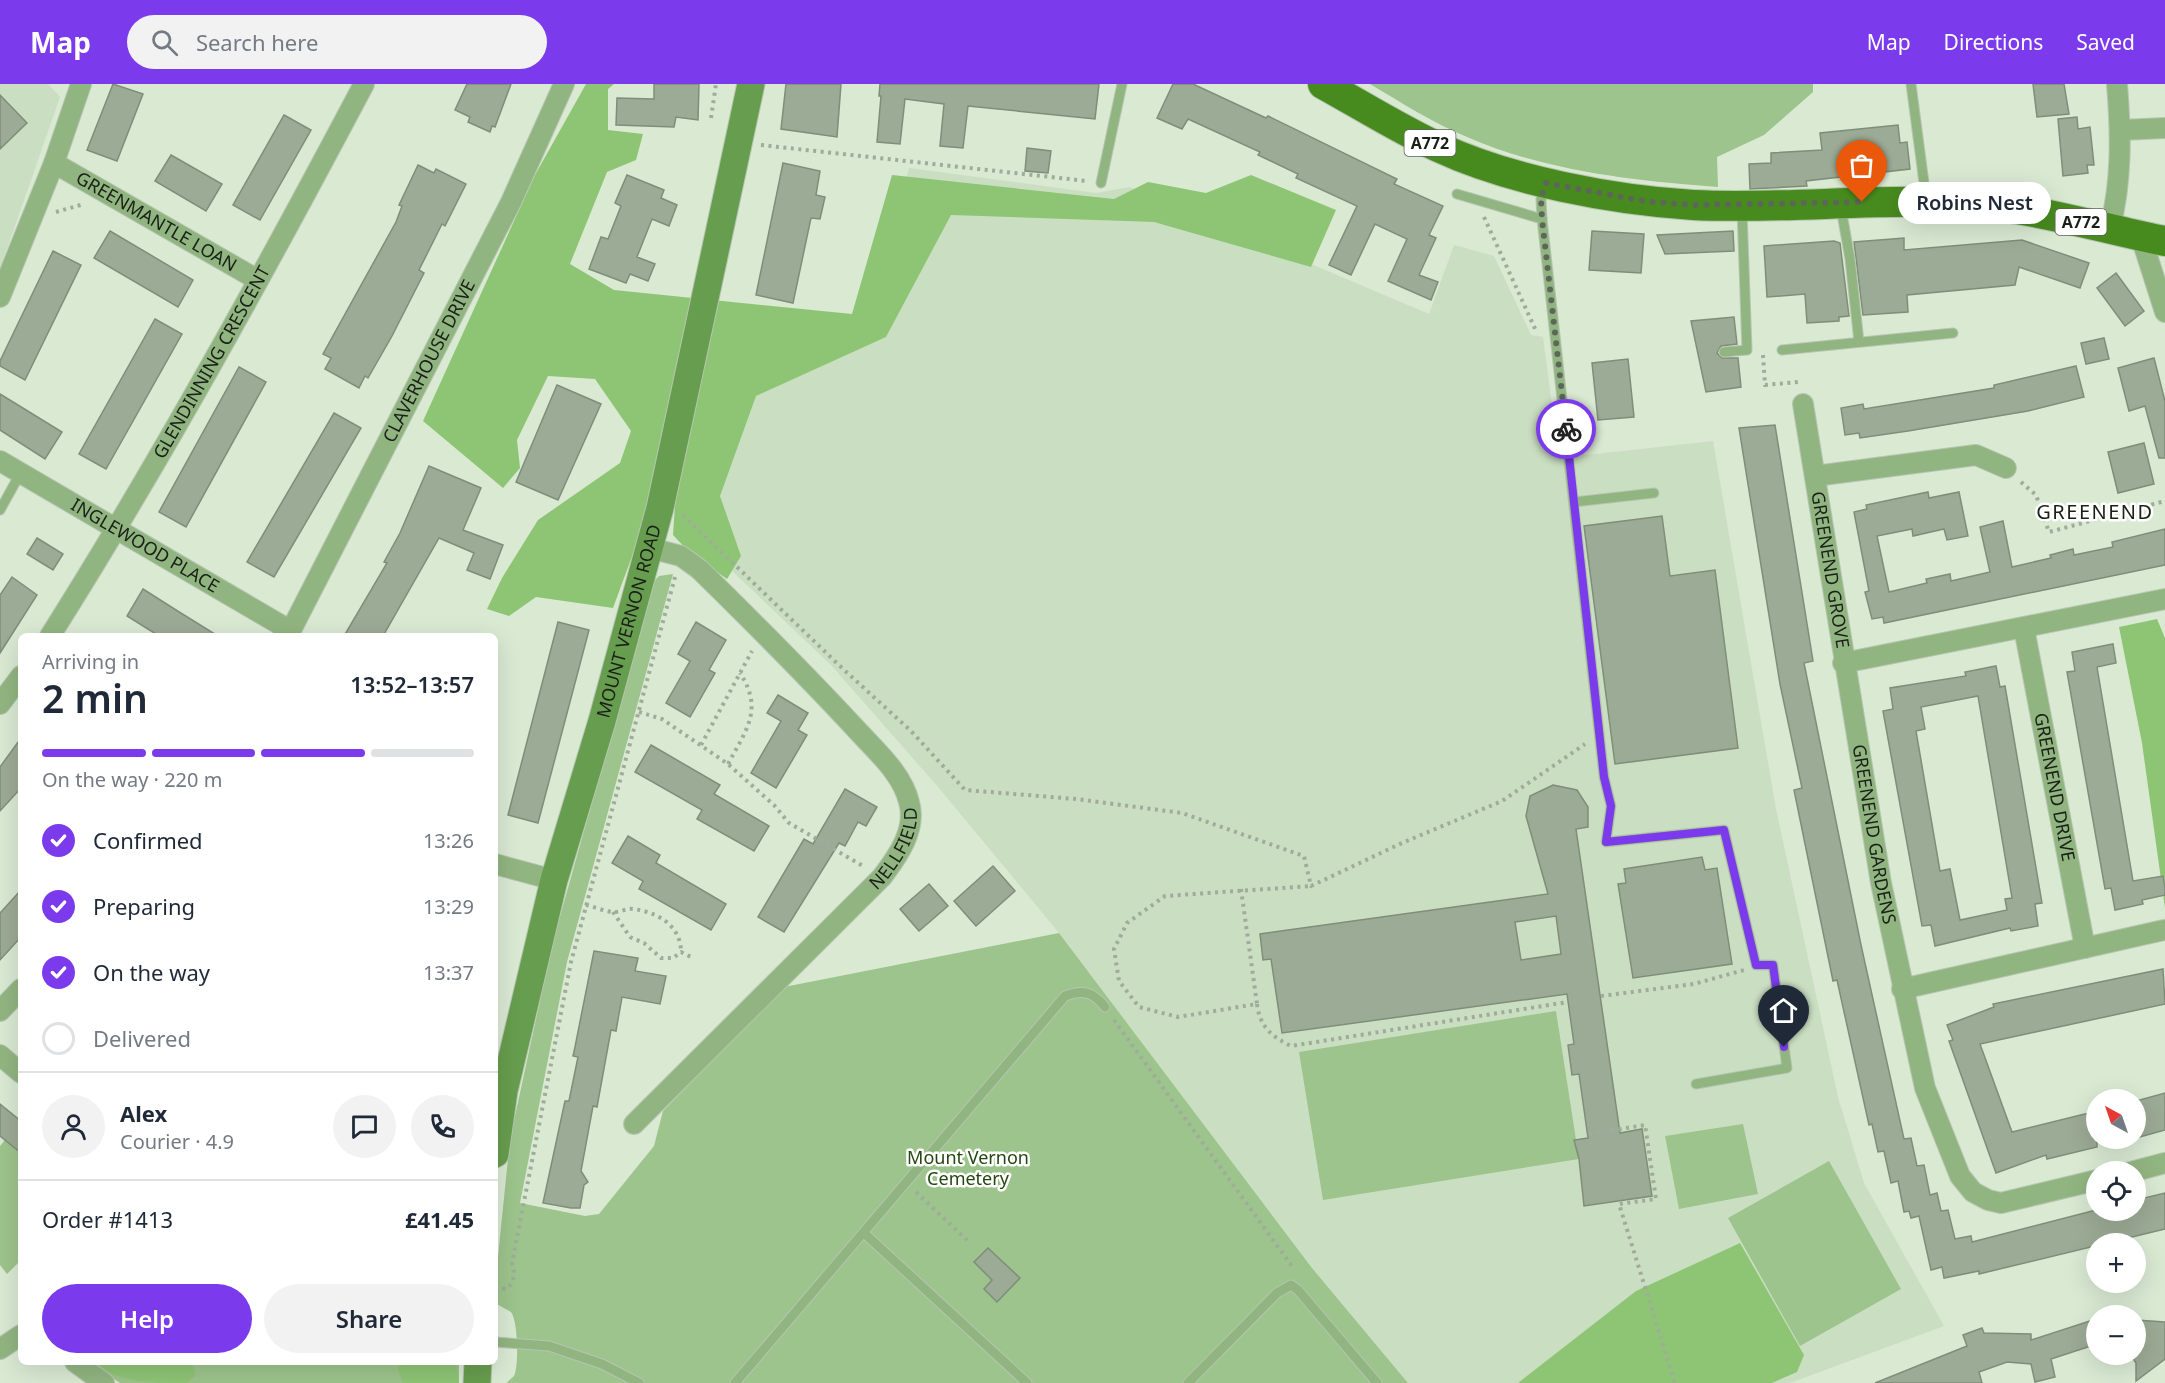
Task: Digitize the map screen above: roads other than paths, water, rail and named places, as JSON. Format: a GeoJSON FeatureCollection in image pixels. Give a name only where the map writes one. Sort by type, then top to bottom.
{"type":"FeatureCollection","features":[{"type":"Feature","properties":{"kind":"main road","name":"A772"},"geometry":{"type":"LineString","coordinates":[[1323,84],[1438,147],[1546,183],[1644,201],[1694,205],[1926,202],[1996,206],[2055,215],[2153,239]]}},
{"type":"Feature","properties":{"kind":"street"},"geometry":{"type":"LineString","coordinates":[[0,297],[54,163],[81,84]]}},
{"type":"Feature","properties":{"kind":"street","name":"GLENDINNING CRESCENT"},"geometry":{"type":"LineString","coordinates":[[52,633],[116,531],[258,280],[364,84]]}},
{"type":"Feature","properties":{"kind":"street","name":"CLAVERHOUSE DRIVE"},"geometry":{"type":"LineString","coordinates":[[289,633],[511,202],[564,84]]}},
{"type":"Feature","properties":{"kind":"street","name":"MOUNT VERNON ROAD"},"geometry":{"type":"LineString","coordinates":[[498,1116],[500,1090],[554,880],[660,508],[751,84]]}},
{"type":"Feature","properties":{"kind":"street"},"geometry":{"type":"LineString","coordinates":[[2110,228],[2117,192],[2121,130],[2117,84]]}},
{"type":"Feature","properties":{"kind":"street"},"geometry":{"type":"LineString","coordinates":[[2121,130],[2165,128]]}},
{"type":"Feature","properties":{"kind":"street","name":"GREENMANTLE LOAN"},"geometry":{"type":"LineString","coordinates":[[54,163],[258,280]]}},
{"type":"Feature","properties":{"kind":"street"},"geometry":{"type":"LineString","coordinates":[[2153,239],[2165,312]]}},
{"type":"Feature","properties":{"kind":"street","name":"GREENEND GROVE"},"geometry":{"type":"LineString","coordinates":[[1803,404],[1843,663]]}},
{"type":"Feature","properties":{"kind":"street","name":"GREENEND GROVE"},"geometry":{"type":"LineString","coordinates":[[1815,476],[1976,455],[2006,468]]}},
{"type":"Feature","properties":{"kind":"street","name":"INGLEWOOD PLACE"},"geometry":{"type":"LineString","coordinates":[[0,461],[289,633]]}},
{"type":"Feature","properties":{"kind":"street","name":"NELLFIELD"},"geometry":{"type":"LineString","coordinates":[[634,1124],[882,877],[897,857],[912,819],[910,803],[903,784],[839,711],[763,632],[699,569],[681,556],[650,548]]}},
{"type":"Feature","properties":{"kind":"street"},"geometry":{"type":"LineString","coordinates":[[1843,663],[2165,599]]}},
{"type":"Feature","properties":{"kind":"street","name":"GREENEND DRIVE"},"geometry":{"type":"LineString","coordinates":[[2024,628],[2085,948]]}},
{"type":"Feature","properties":{"kind":"street","name":"GREENEND GARDENS"},"geometry":{"type":"LineString","coordinates":[[1843,663],[1902,989],[1925,1088],[1960,1176],[1973,1192],[1988,1200],[2001,1203],[2086,1183]]}},
{"type":"Feature","properties":{"kind":"street"},"geometry":{"type":"LineString","coordinates":[[0,704],[18,680]]}},
{"type":"Feature","properties":{"kind":"street"},"geometry":{"type":"LineString","coordinates":[[498,865],[554,880]]}},
{"type":"Feature","properties":{"kind":"street"},"geometry":{"type":"LineString","coordinates":[[1902,989],[2164,930]]}},
{"type":"Feature","properties":{"kind":"street"},"geometry":{"type":"LineString","coordinates":[[0,1011],[18,992]]}},
{"type":"Feature","properties":{"kind":"street"},"geometry":{"type":"LineString","coordinates":[[0,1054],[18,1070]]}},
{"type":"Feature","properties":{"kind":"street"},"geometry":{"type":"LineString","coordinates":[[2146,1168],[2165,1163]]}},
{"type":"Feature","properties":{"kind":"street"},"geometry":{"type":"LineString","coordinates":[[0,1349],[18,1337]]}},
{"type":"Feature","properties":{"kind":"street"},"geometry":{"type":"LineString","coordinates":[[79,1365],[104,1383]]}},
{"type":"Feature","properties":{"kind":"street"},"geometry":{"type":"LineString","coordinates":[[477,1383],[478,1365]]}},
{"type":"Feature","properties":{"kind":"lane"},"geometry":{"type":"LineString","coordinates":[[1101,183],[1122,84]]}},
{"type":"Feature","properties":{"kind":"lane"},"geometry":{"type":"LineString","coordinates":[[1911,84],[1926,202]]}},
{"type":"Feature","properties":{"kind":"lane"},"geometry":{"type":"LineString","coordinates":[[1546,183],[1541,199],[1542,219],[1604,777],[1611,806],[1606,842],[1724,830],[1756,965],[1773,965],[1787,1068],[1696,1084]]}},
{"type":"Feature","properties":{"kind":"lane"},"geometry":{"type":"LineString","coordinates":[[1457,194],[1542,219]]}},
{"type":"Feature","properties":{"kind":"lane"},"geometry":{"type":"LineString","coordinates":[[1840,202],[1850,259],[1858,342]]}},
{"type":"Feature","properties":{"kind":"lane"},"geometry":{"type":"LineString","coordinates":[[1724,352],[1747,350],[1742,205]]}},
{"type":"Feature","properties":{"kind":"lane"},"geometry":{"type":"LineString","coordinates":[[1782,350],[1953,333]]}},
{"type":"Feature","properties":{"kind":"lane"},"geometry":{"type":"LineString","coordinates":[[0,510],[20,474]]}},
{"type":"Feature","properties":{"kind":"lane"},"geometry":{"type":"LineString","coordinates":[[1574,502],[1654,493]]}},
{"type":"Feature","properties":{"kind":"lane"},"geometry":{"type":"LineString","coordinates":[[735,1383],[1065,996],[1079,991],[1095,995],[1105,1007]]}},
{"type":"Feature","properties":{"kind":"lane"},"geometry":{"type":"LineString","coordinates":[[864,1233],[1027,1383]]}},
{"type":"Feature","properties":{"kind":"lane"},"geometry":{"type":"LineString","coordinates":[[1188,1383],[1277,1293],[1291,1285],[1298,1290],[1377,1383]]}},
{"type":"Feature","properties":{"kind":"lane"},"geometry":{"type":"LineString","coordinates":[[498,1342],[549,1346],[602,1364],[639,1383]]}},
{"type":"Feature","properties":{"kind":"place","name":"Robins Nest"},"geometry":{"type":"Point","coordinates":[1862,202]}},
{"type":"Feature","properties":{"kind":"district","name":"GREENEND"},"geometry":{"type":"Point","coordinates":[2095,512]}},
{"type":"Feature","properties":{"kind":"park label","name":"Mount Vernon Cemetery"},"geometry":{"type":"Point","coordinates":[968,1168]}}]}
